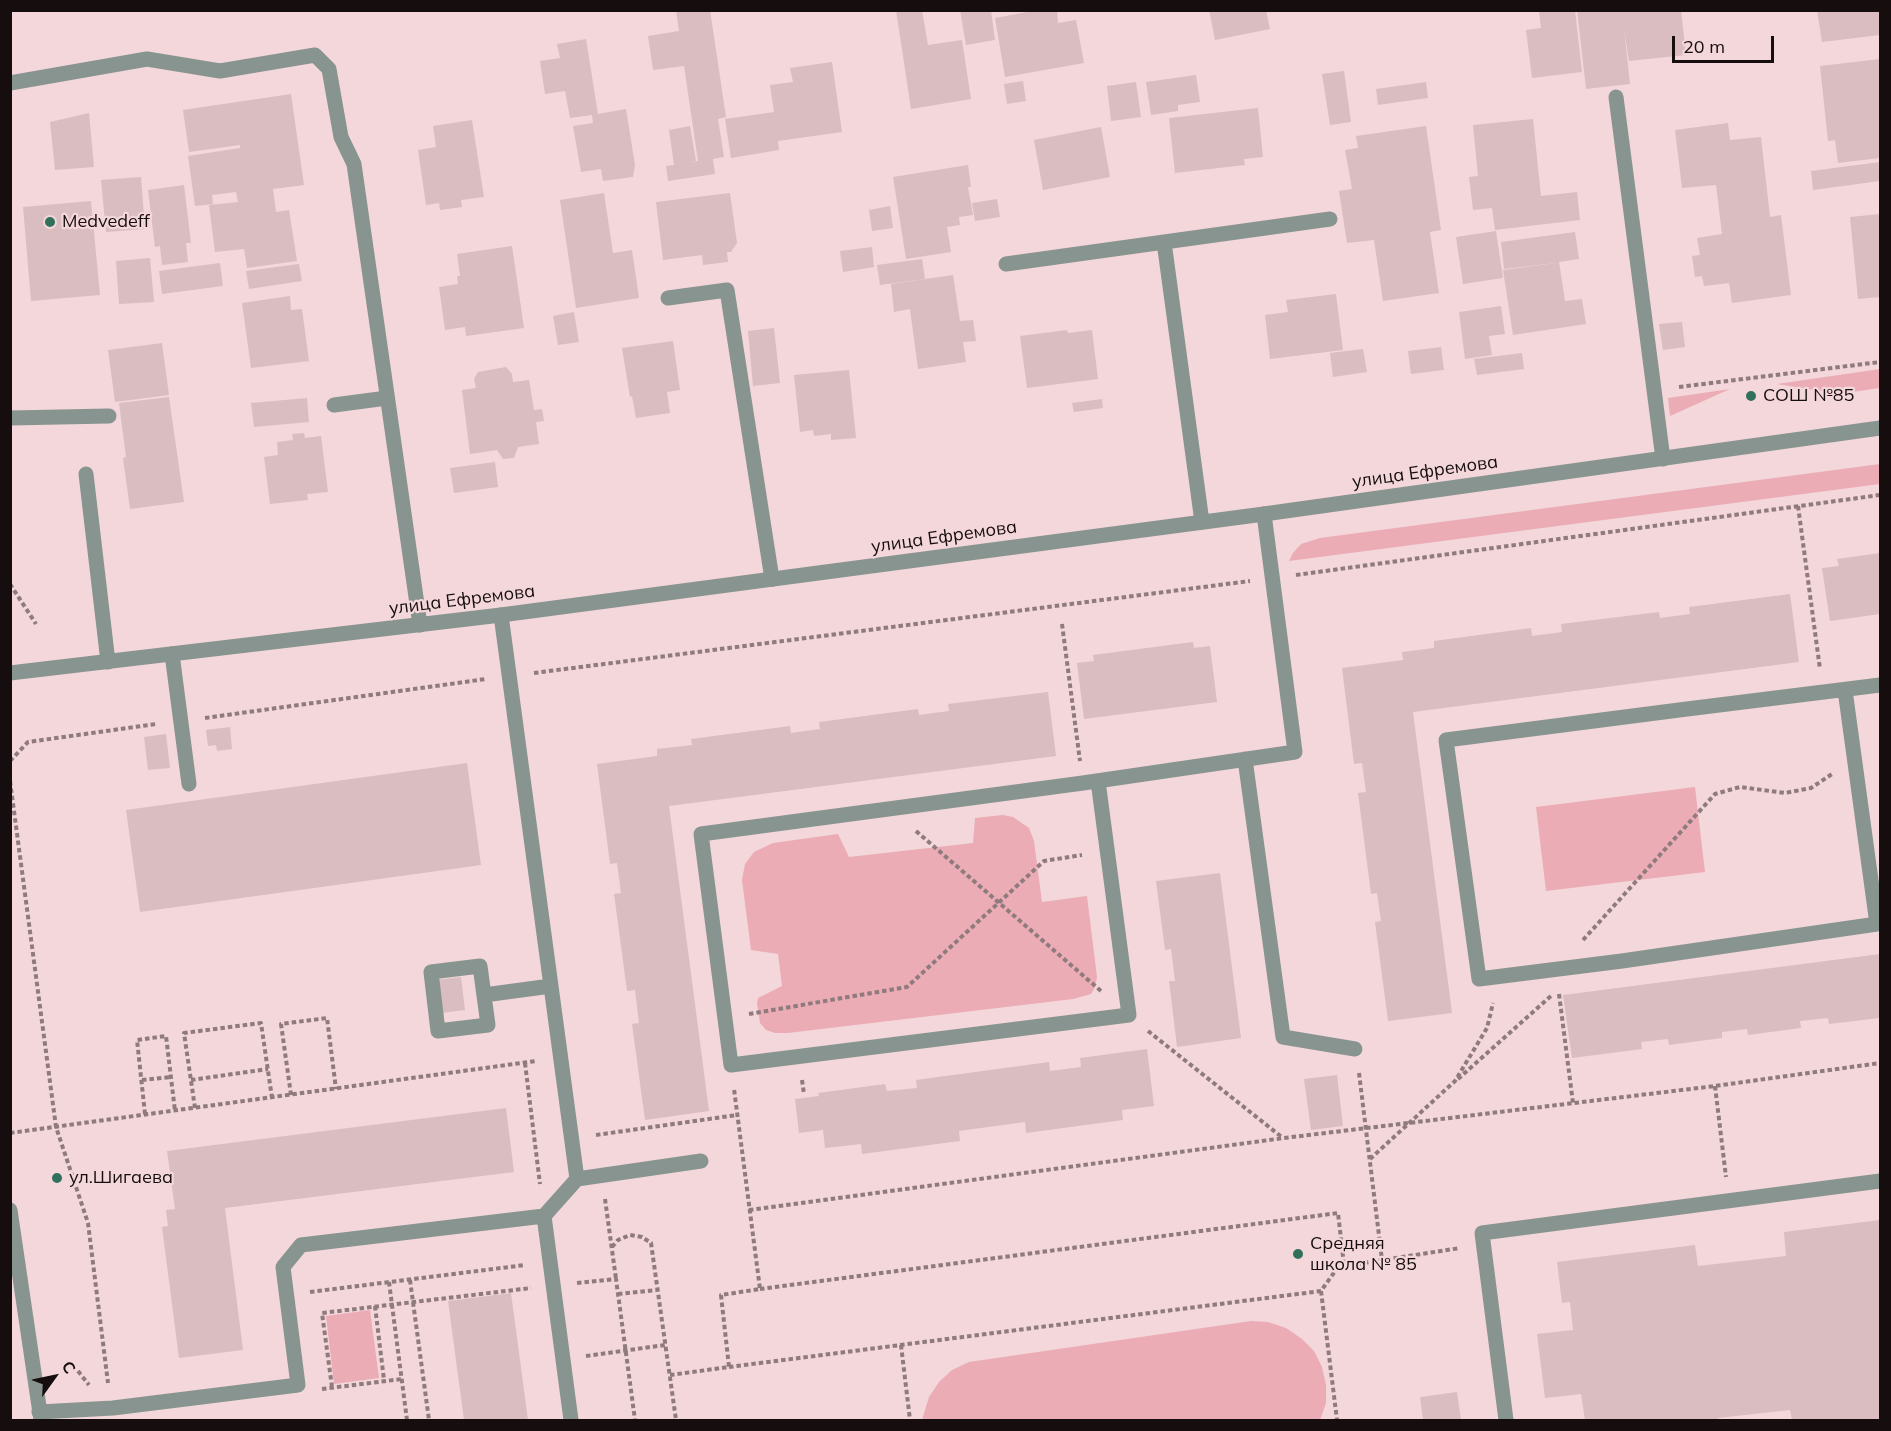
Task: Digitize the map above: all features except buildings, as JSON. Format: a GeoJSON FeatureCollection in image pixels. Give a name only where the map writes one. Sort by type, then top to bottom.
{"type":"FeatureCollection","features":[{"type":"Feature","properties":{"kind":"street"},"geometry":{"type":"LineString","coordinates":[[10,83],[147,59],[220,71],[315,55],[329,69],[341,137],[354,164],[420,625]]}},
{"type":"Feature","properties":{"kind":"street"},"geometry":{"type":"LineString","coordinates":[[1616,97],[1663,459]]}},
{"type":"Feature","properties":{"kind":"street"},"geometry":{"type":"LineString","coordinates":[[1006,264],[1330,219]]}},
{"type":"Feature","properties":{"kind":"street"},"geometry":{"type":"LineString","coordinates":[[1164,242],[1202,522]]}},
{"type":"Feature","properties":{"kind":"street"},"geometry":{"type":"LineString","coordinates":[[668,298],[728,290],[772,579]]}},
{"type":"Feature","properties":{"kind":"street"},"geometry":{"type":"LineString","coordinates":[[334,405],[387,398]]}},
{"type":"Feature","properties":{"kind":"street"},"geometry":{"type":"LineString","coordinates":[[10,418],[109,416]]}},
{"type":"Feature","properties":{"kind":"street","name":"улица Ефремова"},"geometry":{"type":"LineString","coordinates":[[10,673],[501,615],[1264,514],[1881,428]]}},
{"type":"Feature","properties":{"kind":"street"},"geometry":{"type":"LineString","coordinates":[[86,474],[108,662]]}},
{"type":"Feature","properties":{"kind":"street"},"geometry":{"type":"LineString","coordinates":[[1090,782],[1107,851],[1129,1015],[731,1065],[701,834],[1295,752],[1264,514]]}},
{"type":"Feature","properties":{"kind":"street"},"geometry":{"type":"LineString","coordinates":[[501,615],[577,1179]]}},
{"type":"Feature","properties":{"kind":"street"},"geometry":{"type":"LineString","coordinates":[[172,654],[189,784]]}},
{"type":"Feature","properties":{"kind":"street"},"geometry":{"type":"LineString","coordinates":[[1845,690],[1877,924],[1479,979],[1446,740],[1881,685]]}},
{"type":"Feature","properties":{"kind":"street"},"geometry":{"type":"LineString","coordinates":[[1245,759],[1283,1037],[1355,1049]]}},
{"type":"Feature","properties":{"kind":"street"},"geometry":{"type":"LineString","coordinates":[[480,966],[484,995],[488,1025],[438,1031],[431,972],[480,966]]}},
{"type":"Feature","properties":{"kind":"street"},"geometry":{"type":"LineString","coordinates":[[484,995],[551,986]]}},
{"type":"Feature","properties":{"kind":"street"},"geometry":{"type":"LineString","coordinates":[[10,1210],[40,1416],[298,1385],[283,1267],[301,1245],[544,1216],[577,1179],[701,1161]]}},
{"type":"Feature","properties":{"kind":"street"},"geometry":{"type":"LineString","coordinates":[[1506,1420],[1482,1233],[1881,1181]]}},
{"type":"Feature","properties":{"kind":"street"},"geometry":{"type":"LineString","coordinates":[[544,1216],[572,1420]]}},
{"type":"Feature","properties":{"kind":"path"},"geometry":{"type":"LineString","coordinates":[[1654,390],[1881,362]]}},
{"type":"Feature","properties":{"kind":"path"},"geometry":{"type":"LineString","coordinates":[[532,673],[1272,578],[1881,495]]}},
{"type":"Feature","properties":{"kind":"path"},"geometry":{"type":"LineString","coordinates":[[1798,506],[1823,692]]}},
{"type":"Feature","properties":{"kind":"path"},"geometry":{"type":"LineString","coordinates":[[10,584],[36,624]]}},
{"type":"Feature","properties":{"kind":"path"},"geometry":{"type":"LineString","coordinates":[[1062,624],[1090,782]]}},
{"type":"Feature","properties":{"kind":"path"},"geometry":{"type":"LineString","coordinates":[[10,761],[28,742],[510,676]]}},
{"type":"Feature","properties":{"kind":"path"},"geometry":{"type":"LineString","coordinates":[[1556,970],[1715,794],[1740,786],[1785,793],[1811,788],[1855,759]]}},
{"type":"Feature","properties":{"kind":"path"},"geometry":{"type":"LineString","coordinates":[[10,781],[56,1127],[88,1223],[112,1408]]}},
{"type":"Feature","properties":{"kind":"path"},"geometry":{"type":"LineString","coordinates":[[891,809],[1129,1015],[1284,1138]]}},
{"type":"Feature","properties":{"kind":"path"},"geometry":{"type":"LineString","coordinates":[[725,1018],[907,987],[1044,861],[1107,851]]}},
{"type":"Feature","properties":{"kind":"path"},"geometry":{"type":"LineString","coordinates":[[1455,1081],[1487,1028],[1498,977]]}},
{"type":"Feature","properties":{"kind":"path"},"geometry":{"type":"LineString","coordinates":[[1370,1159],[1559,989],[1573,1103]]}},
{"type":"Feature","properties":{"kind":"path"},"geometry":{"type":"LineString","coordinates":[[291,1095],[281,1024],[327,1018],[336,1089]]}},
{"type":"Feature","properties":{"kind":"path"},"geometry":{"type":"LineString","coordinates":[[195,1108],[184,1033],[261,1023],[272,1098]]}},
{"type":"Feature","properties":{"kind":"path"},"geometry":{"type":"LineString","coordinates":[[146,1114],[137,1040],[166,1036],[175,1111]]}},
{"type":"Feature","properties":{"kind":"path"},"geometry":{"type":"LineString","coordinates":[[1355,1049],[1383,1260]]}},
{"type":"Feature","properties":{"kind":"path"},"geometry":{"type":"LineString","coordinates":[[10,1133],[561,1058]]}},
{"type":"Feature","properties":{"kind":"path"},"geometry":{"type":"LineString","coordinates":[[749,1210],[1284,1138],[1715,1086],[1881,1063]]}},
{"type":"Feature","properties":{"kind":"path"},"geometry":{"type":"LineString","coordinates":[[731,1065],[760,1290]]}},
{"type":"Feature","properties":{"kind":"path"},"geometry":{"type":"LineString","coordinates":[[191,1080],[268,1069]]}},
{"type":"Feature","properties":{"kind":"path"},"geometry":{"type":"LineString","coordinates":[[141,1080],[171,1077]]}},
{"type":"Feature","properties":{"kind":"path"},"geometry":{"type":"LineString","coordinates":[[1715,1086],[1729,1201]]}},
{"type":"Feature","properties":{"kind":"path"},"geometry":{"type":"LineString","coordinates":[[596,1135],[737,1115]]}},
{"type":"Feature","properties":{"kind":"path"},"geometry":{"type":"LineString","coordinates":[[729,1367],[721,1295],[1338,1212],[1344,1266]]}},
{"type":"Feature","properties":{"kind":"path"},"geometry":{"type":"LineString","coordinates":[[611,1248],[618,1240],[630,1235],[637,1235],[651,1243],[676,1420]]}},
{"type":"Feature","properties":{"kind":"path"},"geometry":{"type":"LineString","coordinates":[[1337,1420],[1321,1291],[1338,1267],[1484,1245]]}},
{"type":"Feature","properties":{"kind":"path"},"geometry":{"type":"LineString","coordinates":[[286,1295],[550,1263]]}},
{"type":"Feature","properties":{"kind":"path"},"geometry":{"type":"LineString","coordinates":[[332,1388],[322,1313],[616,1279],[636,1420]]}},
{"type":"Feature","properties":{"kind":"path"},"geometry":{"type":"LineString","coordinates":[[410,1280],[429,1420]]}},
{"type":"Feature","properties":{"kind":"path"},"geometry":{"type":"LineString","coordinates":[[389,1282],[407,1420]]}},
{"type":"Feature","properties":{"kind":"path"},"geometry":{"type":"LineString","coordinates":[[618,1294],[657,1290]]}},
{"type":"Feature","properties":{"kind":"path"},"geometry":{"type":"LineString","coordinates":[[670,1376],[1321,1291]]}},
{"type":"Feature","properties":{"kind":"path"},"geometry":{"type":"LineString","coordinates":[[375,1306],[384,1380]]}},
{"type":"Feature","properties":{"kind":"path"},"geometry":{"type":"LineString","coordinates":[[563,1359],[665,1345]]}},
{"type":"Feature","properties":{"kind":"path"},"geometry":{"type":"LineString","coordinates":[[901,1345],[910,1420]]}},
{"type":"Feature","properties":{"kind":"path"},"geometry":{"type":"LineString","coordinates":[[298,1385],[319,1389],[402,1379]]}},
{"type":"Feature","properties":{"kind":"shaded area"},"geometry":{"type":"Polygon","coordinates":[[[1880,369],[1880,388],[1839,394],[1777,384],[1880,369]]]}},
{"type":"Feature","properties":{"kind":"shaded area"},"geometry":{"type":"Polygon","coordinates":[[[1730,389],[1670,416],[1668,398],[1730,389]]]}},
{"type":"Feature","properties":{"kind":"shaded area"},"geometry":{"type":"Polygon","coordinates":[[[1880,464],[1880,484],[1289,561],[1301,544],[1320,538],[1880,464]]]}},
{"type":"Feature","properties":{"kind":"shaded area"},"geometry":{"type":"Polygon","coordinates":[[[1695,787],[1705,872],[1546,891],[1536,807],[1695,787]]]}},
{"type":"Feature","properties":{"kind":"shaded area"},"geometry":{"type":"Polygon","coordinates":[[[1003,815],[1013,817],[1029,828],[1034,841],[1042,902],[1087,896],[1097,977],[1091,994],[1073,999],[788,1033],[766,1030],[760,1023],[758,998],[782,986],[778,954],[751,950],[742,880],[745,864],[754,852],[773,843],[838,834],[849,857],[973,843],[975,818],[1003,815]]]}},
{"type":"Feature","properties":{"kind":"shaded area"},"geometry":{"type":"Polygon","coordinates":[[[370,1310],[379,1378],[334,1384],[326,1316],[370,1310]]]}},
{"type":"Feature","properties":{"kind":"shaded area"},"geometry":{"type":"Polygon","coordinates":[[[1251,1321],[1268,1322],[1286,1328],[1314,1351],[1322,1367],[1326,1385],[1326,1403],[1320,1420],[922,1420],[929,1397],[939,1382],[952,1370],[969,1362],[1251,1321]]]}},
{"type":"Feature","properties":{"kind":"place","name":"Medvedeff"},"geometry":{"type":"Point","coordinates":[50,222]}},
{"type":"Feature","properties":{"kind":"place","name":"СОШ №85"},"geometry":{"type":"Point","coordinates":[1751,396]}},
{"type":"Feature","properties":{"kind":"place","name":"ул.Шигаева"},"geometry":{"type":"Point","coordinates":[57,1178]}},
{"type":"Feature","properties":{"kind":"place","name":"Средняя школа № 85"},"geometry":{"type":"Point","coordinates":[1298,1254]}}]}
